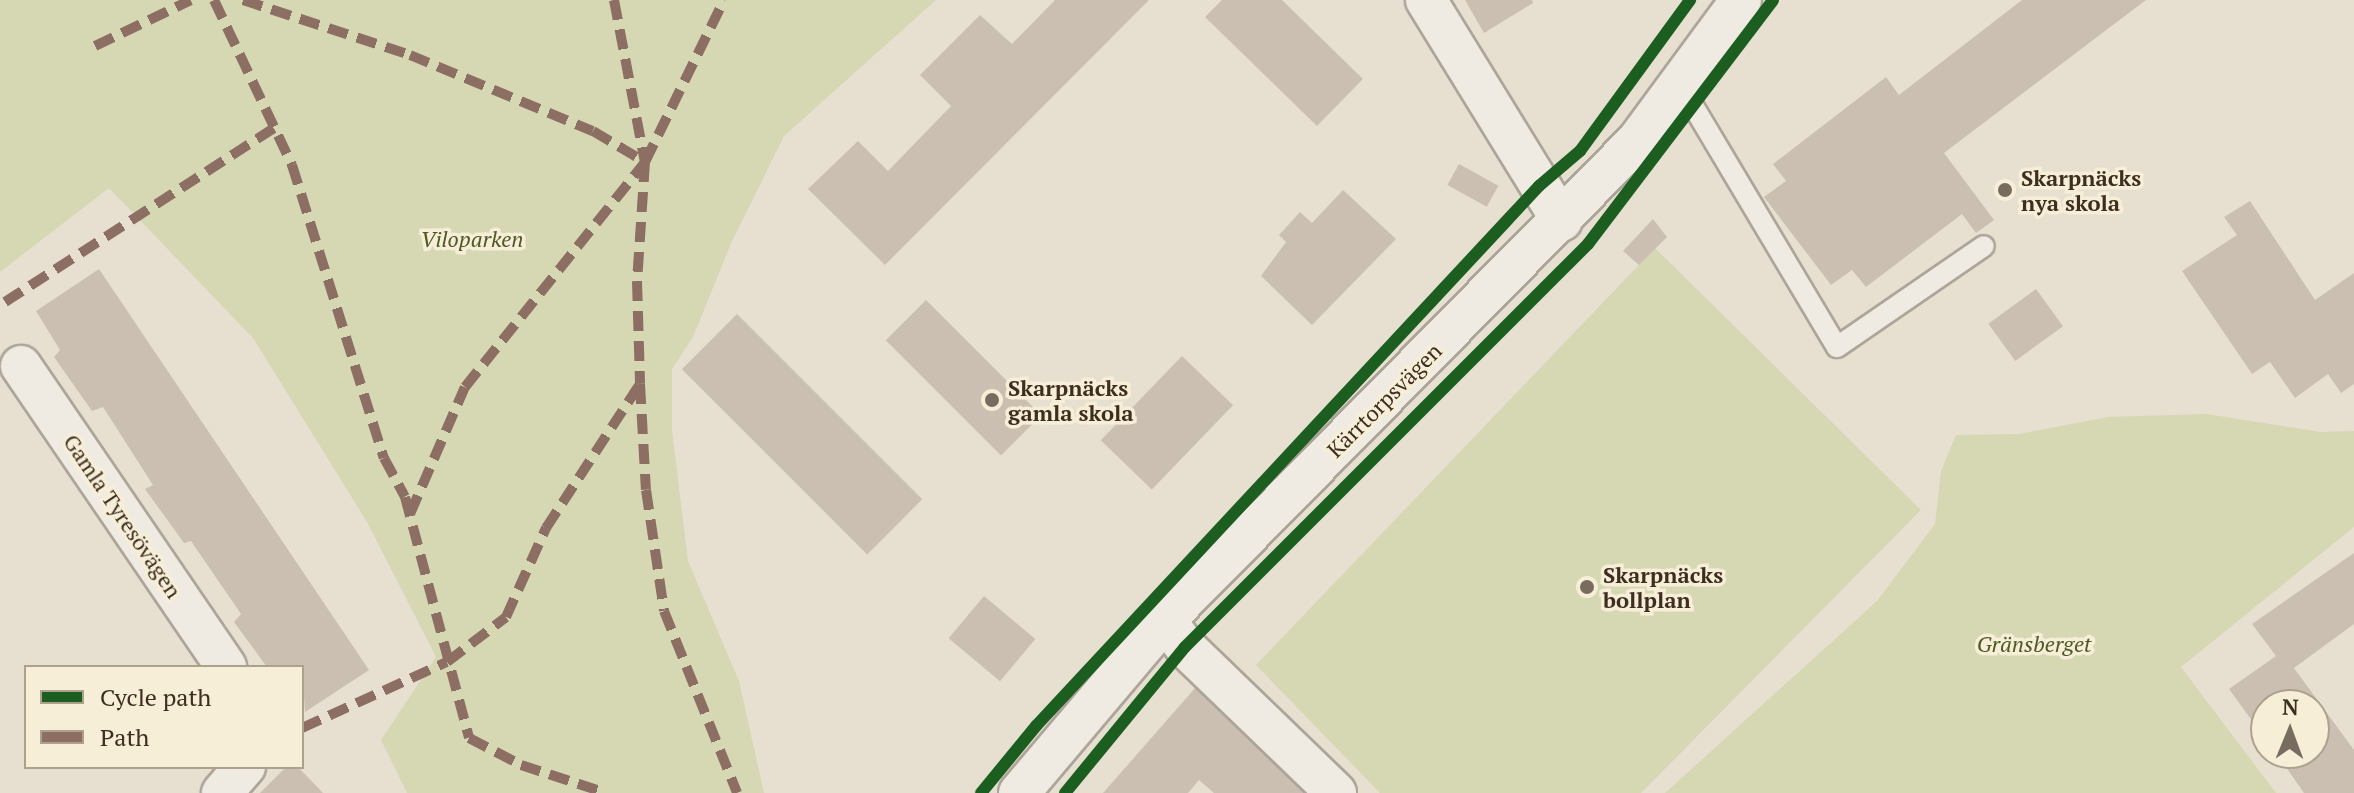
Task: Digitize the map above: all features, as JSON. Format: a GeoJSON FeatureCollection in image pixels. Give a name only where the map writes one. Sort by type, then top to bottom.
{"type":"FeatureCollection","features":[{"type":"Feature","properties":{"kind":"street"},"geometry":{"type":"LineString","coordinates":[[1426,0],[1562,221]]}},
{"type":"Feature","properties":{"kind":"street","name":"Kärrtorpsvägen"},"geometry":{"type":"LineString","coordinates":[[1019,793],[1165,620],[1562,221],[1637,141],[1741,0]]}},
{"type":"Feature","properties":{"kind":"street","name":"Gamla Tyresövägen"},"geometry":{"type":"LineString","coordinates":[[21,366],[225,665]]}},
{"type":"Feature","properties":{"kind":"street"},"geometry":{"type":"LineString","coordinates":[[1165,620],[1185,647],[1336,793]]}},
{"type":"Feature","properties":{"kind":"street"},"geometry":{"type":"LineString","coordinates":[[222,793],[243,769]]}},
{"type":"Feature","properties":{"kind":"lane"},"geometry":{"type":"LineString","coordinates":[[1680,84],[1837,347],[1984,246]]}},
{"type":"Feature","properties":{"kind":"green space","name":"Viloparken"},"geometry":{"type":"Polygon","coordinates":[[[0,0],[936,0],[784,136],[732,241],[693,337],[672,369],[672,430],[688,561],[739,681],[764,793],[407,793],[381,740],[436,657],[367,522],[253,338],[109,188],[0,272],[0,0]]]}},
{"type":"Feature","properties":{"kind":"green space","name":"Skarpnäcks bollplan"},"geometry":{"type":"Polygon","coordinates":[[[1655,248],[1921,510],[1641,793],[1380,793],[1256,665],[1655,248]]]}},
{"type":"Feature","properties":{"kind":"green space","name":"Gränsberget"},"geometry":{"type":"Polygon","coordinates":[[[2206,414],[2321,432],[2354,431],[2354,527],[2181,667],[2250,759],[2250,769],[2258,769],[2276,793],[1665,793],[1877,601],[1935,524],[1941,471],[1956,435],[2019,434],[2108,417],[2206,414]]]}},
{"type":"Feature","properties":{"kind":"building"},"geometry":{"type":"Polygon","coordinates":[[[1055,0],[1149,0],[885,265],[808,189],[858,141],[888,171],[951,106],[920,75],[980,15],[1012,44],[1055,0]]]}},
{"type":"Feature","properties":{"kind":"building"},"geometry":{"type":"Polygon","coordinates":[[[1222,0],[1282,0],[1363,79],[1317,126],[1205,17],[1222,0]]]}},
{"type":"Feature","properties":{"kind":"building"},"geometry":{"type":"Polygon","coordinates":[[[1465,0],[1532,0],[1533,3],[1484,33],[1465,0]]]}},
{"type":"Feature","properties":{"kind":"building"},"geometry":{"type":"Polygon","coordinates":[[[2022,0],[2146,0],[1944,153],[1994,220],[1976,233],[1962,214],[1866,287],[1852,270],[1831,285],[1764,197],[1786,181],[1773,164],[1886,77],[1899,95],[2022,0]]]}},
{"type":"Feature","properties":{"kind":"building"},"geometry":{"type":"Polygon","coordinates":[[[1459,164],[1498,186],[1487,207],[1447,185],[1459,164]]]}},
{"type":"Feature","properties":{"kind":"building"},"geometry":{"type":"Polygon","coordinates":[[[1343,190],[1396,239],[1312,325],[1261,276],[1286,242],[1279,235],[1300,212],[1312,223],[1343,190]]]}},
{"type":"Feature","properties":{"kind":"building"},"geometry":{"type":"Polygon","coordinates":[[[2250,201],[2315,300],[2354,273],[2354,384],[2341,393],[2328,374],[2295,398],[2270,362],[2252,374],[2182,271],[2237,235],[2224,217],[2250,201]]]}},
{"type":"Feature","properties":{"kind":"building"},"geometry":{"type":"Polygon","coordinates":[[[1653,219],[1667,237],[1639,265],[1623,251],[1653,219]]]}},
{"type":"Feature","properties":{"kind":"building"},"geometry":{"type":"Polygon","coordinates":[[[99,269],[369,670],[305,712],[304,665],[266,665],[234,622],[241,614],[191,541],[184,543],[145,489],[153,485],[103,407],[92,411],[54,357],[60,350],[36,311],[99,269]]]}},
{"type":"Feature","properties":{"kind":"building"},"geometry":{"type":"Polygon","coordinates":[[[2036,289],[2063,326],[2015,361],[1988,324],[2036,289]]]}},
{"type":"Feature","properties":{"kind":"building"},"geometry":{"type":"Polygon","coordinates":[[[926,300],[1041,415],[1001,456],[886,340],[926,300]]]}},
{"type":"Feature","properties":{"kind":"building"},"geometry":{"type":"Polygon","coordinates":[[[737,314],[922,499],[867,554],[682,369],[737,314]]]}},
{"type":"Feature","properties":{"kind":"building"},"geometry":{"type":"Polygon","coordinates":[[[1182,356],[1233,405],[1152,489],[1101,440],[1182,356]]]}},
{"type":"Feature","properties":{"kind":"building"},"geometry":{"type":"Polygon","coordinates":[[[2354,553],[2354,624],[2294,668],[2309,689],[2250,689],[2250,718],[2229,689],[2276,656],[2252,624],[2354,553]]]}},
{"type":"Feature","properties":{"kind":"building"},"geometry":{"type":"Polygon","coordinates":[[[984,596],[1035,639],[1000,681],[949,638],[984,596]]]}},
{"type":"Feature","properties":{"kind":"building"},"geometry":{"type":"Polygon","coordinates":[[[1196,687],[1318,793],[1214,793],[1199,780],[1188,793],[1103,793],[1196,687]]]}},
{"type":"Feature","properties":{"kind":"building"},"geometry":{"type":"Polygon","coordinates":[[[2330,717],[2354,750],[2354,793],[2304,793],[2287,769],[2330,769],[2330,717]]]}},
{"type":"Feature","properties":{"kind":"building"},"geometry":{"type":"Polygon","coordinates":[[[284,769],[300,769],[323,793],[260,793],[284,769]]]}},
{"type":"Feature","properties":{"kind":"marked path"},"geometry":{"type":"LineString","coordinates":[[95,46],[191,0]]}},
{"type":"Feature","properties":{"kind":"marked path"},"geometry":{"type":"LineString","coordinates":[[214,0],[292,165],[384,458],[405,497],[469,738],[521,765],[606,793]]}},
{"type":"Feature","properties":{"kind":"marked path"},"geometry":{"type":"LineString","coordinates":[[243,0],[410,55],[593,131],[645,162]]}},
{"type":"Feature","properties":{"kind":"marked path"},"geometry":{"type":"LineString","coordinates":[[614,0],[645,162],[637,281],[640,384],[646,490],[664,611],[737,793]]}},
{"type":"Feature","properties":{"kind":"marked path"},"geometry":{"type":"LineString","coordinates":[[410,514],[465,387],[645,162],[724,0]]}},
{"type":"Feature","properties":{"kind":"marked path"},"geometry":{"type":"LineString","coordinates":[[5,302],[274,128]]}},
{"type":"Feature","properties":{"kind":"marked path"},"geometry":{"type":"LineString","coordinates":[[304,727],[447,662],[506,617],[546,528],[640,384]]}},
{"type":"Feature","properties":{"kind":"cycle path"},"geometry":{"type":"LineString","coordinates":[[981,793],[1036,726],[1539,186],[1580,151],[1690,0]]}},
{"type":"Feature","properties":{"kind":"cycle path"},"geometry":{"type":"LineString","coordinates":[[1065,793],[1185,647],[1588,244],[1773,0]]}},
{"type":"Feature","properties":{"kind":"place","name":"Skarpnäcks nya skola"},"geometry":{"type":"Point","coordinates":[2005,190]}},
{"type":"Feature","properties":{"kind":"place","name":"Skarpnäcks gamla skola"},"geometry":{"type":"Point","coordinates":[992,400]}},
{"type":"Feature","properties":{"kind":"place","name":"Skarpnäcks bollplan"},"geometry":{"type":"Point","coordinates":[1587,587]}}]}
